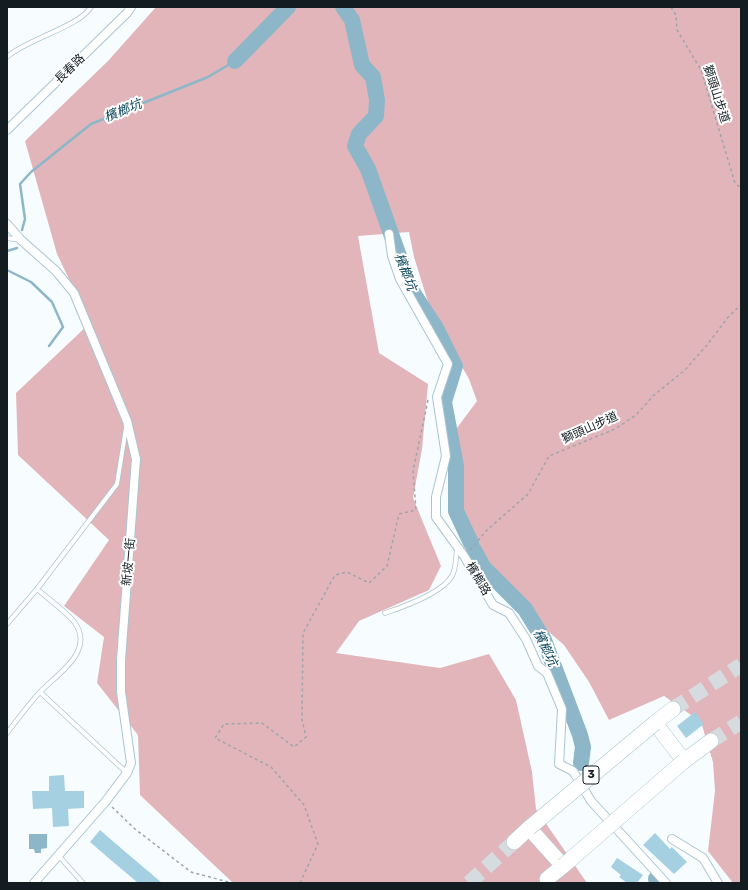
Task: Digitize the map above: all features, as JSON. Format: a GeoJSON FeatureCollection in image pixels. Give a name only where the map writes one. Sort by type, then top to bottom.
{"type":"FeatureCollection","features":[{"type":"Feature","properties":{"kind":"highway","name":"3"},"geometry":{"type":"LineString","coordinates":[[514,842],[673,708]]}},
{"type":"Feature","properties":{"kind":"highway"},"geometry":{"type":"LineString","coordinates":[[655,723],[684,761]]}},
{"type":"Feature","properties":{"kind":"highway"},"geometry":{"type":"LineString","coordinates":[[548,879],[684,761],[711,741]]}},
{"type":"Feature","properties":{"kind":"highway"},"geometry":{"type":"LineString","coordinates":[[529,828],[563,866]]}},
{"type":"Feature","properties":{"kind":"street","name":"長春路"},"geometry":{"type":"LineString","coordinates":[[7,130],[122,18],[131,7]]}},
{"type":"Feature","properties":{"kind":"street"},"geometry":{"type":"LineString","coordinates":[[7,224],[21,240]]}},
{"type":"Feature","properties":{"kind":"street","name":"檳榔路"},"geometry":{"type":"LineString","coordinates":[[388,234],[392,256],[400,279],[448,364],[437,397],[446,456],[436,497],[436,517],[464,556],[493,605],[509,613],[526,639],[538,666],[547,673],[562,710],[559,764],[572,771],[591,801],[666,883]]}},
{"type":"Feature","properties":{"kind":"street","name":"新坡一街"},"geometry":{"type":"LineString","coordinates":[[21,240],[56,271],[74,293],[127,421],[136,459],[121,660],[121,692],[131,753],[131,763],[127,774],[106,801],[34,883]]}},
{"type":"Feature","properties":{"kind":"street"},"geometry":{"type":"LineString","coordinates":[[672,839],[703,858],[718,883]]}},
{"type":"Feature","properties":{"kind":"lane"},"geometry":{"type":"LineString","coordinates":[[7,57],[14,51],[68,24],[88,12],[91,7]]}},
{"type":"Feature","properties":{"kind":"lane"},"geometry":{"type":"LineString","coordinates":[[7,238],[21,240]]}},
{"type":"Feature","properties":{"kind":"lane"},"geometry":{"type":"LineString","coordinates":[[7,624],[37,589],[117,484],[127,421]]}},
{"type":"Feature","properties":{"kind":"lane"},"geometry":{"type":"LineString","coordinates":[[385,613],[409,604],[444,585],[452,576],[457,548]]}},
{"type":"Feature","properties":{"kind":"lane"},"geometry":{"type":"LineString","coordinates":[[7,733],[40,692],[72,662],[80,648],[79,633],[75,623],[37,589]]}},
{"type":"Feature","properties":{"kind":"lane"},"geometry":{"type":"LineString","coordinates":[[40,692],[127,774]]}},
{"type":"Feature","properties":{"kind":"lane"},"geometry":{"type":"LineString","coordinates":[[58,855],[83,883]]}},
{"type":"Feature","properties":{"kind":"path","name":"獅頭山步道"},"geometry":{"type":"LineString","coordinates":[[671,7],[676,15],[677,30],[701,70],[735,183],[741,188]]}},
{"type":"Feature","properties":{"kind":"path","name":"獅頭山步道"},"geometry":{"type":"LineString","coordinates":[[467,553],[487,530],[528,494],[549,456],[615,429],[636,415],[653,396],[685,370],[707,345],[728,316],[741,305]]}},
{"type":"Feature","properties":{"kind":"path"},"geometry":{"type":"LineString","coordinates":[[300,883],[318,844],[304,805],[271,767],[215,738],[224,724],[262,723],[294,747],[306,737],[302,720],[303,633],[335,575],[347,572],[369,583],[387,566],[399,514],[416,510],[413,471],[429,399]]}},
{"type":"Feature","properties":{"kind":"path"},"geometry":{"type":"LineString","coordinates":[[106,801],[135,829],[192,872],[232,883]]}},
{"type":"Feature","properties":{"kind":"shaded area"},"geometry":{"type":"Polygon","coordinates":[[[156,7],[741,7],[741,883],[733,883],[708,851],[715,791],[713,762],[701,722],[664,696],[609,720],[589,682],[564,645],[523,610],[458,534],[454,432],[477,401],[469,379],[432,315],[414,257],[409,232],[358,236],[379,353],[428,384],[422,449],[413,498],[441,566],[429,590],[359,621],[336,653],[440,668],[489,654],[516,700],[532,772],[536,809],[587,883],[233,883],[140,795],[138,735],[97,683],[104,637],[64,606],[109,540],[18,455],[16,393],[90,323],[57,254],[25,141],[108,61],[156,7]]]}},
{"type":"Feature","properties":{"kind":"water"},"geometry":{"type":"Polygon","coordinates":[[[29,834],[47,834],[47,848],[41,849],[41,853],[35,853],[34,849],[29,849],[29,834]]]}},
{"type":"Feature","properties":{"kind":"building"},"geometry":{"type":"Polygon","coordinates":[[[695,712],[704,724],[686,738],[677,726],[695,712]]]}},
{"type":"Feature","properties":{"kind":"building"},"geometry":{"type":"Polygon","coordinates":[[[64,775],[65,791],[84,791],[84,808],[68,809],[69,826],[53,827],[52,808],[33,809],[32,791],[49,791],[49,776],[64,775]]]}},
{"type":"Feature","properties":{"kind":"building"},"geometry":{"type":"Polygon","coordinates":[[[100,830],[162,883],[138,883],[112,861],[90,842],[100,830]]]}},
{"type":"Feature","properties":{"kind":"building"},"geometry":{"type":"Polygon","coordinates":[[[655,833],[670,849],[672,847],[687,862],[674,874],[643,845],[655,833]]]}},
{"type":"Feature","properties":{"kind":"building"},"geometry":{"type":"Polygon","coordinates":[[[617,858],[643,875],[637,883],[627,883],[619,877],[621,875],[611,867],[617,858]]]}},
{"type":"Feature","properties":{"kind":"waterway","name":"檳榔坑"},"geometry":{"type":"LineString","coordinates":[[235,61],[288,7]]}},
{"type":"Feature","properties":{"kind":"waterway","name":"檳榔坑"},"geometry":{"type":"LineString","coordinates":[[343,7],[352,20],[362,65],[373,77],[377,100],[376,116],[359,134],[355,146],[368,169],[411,290],[436,328],[455,366],[444,402],[456,466],[456,511],[471,543]]}},
{"type":"Feature","properties":{"kind":"waterway","name":"檳榔坑"},"geometry":{"type":"LineString","coordinates":[[22,230],[25,219],[20,184],[31,172],[91,124],[208,77],[235,61]]}},
{"type":"Feature","properties":{"kind":"waterway","name":"檳榔坑"},"geometry":{"type":"LineString","coordinates":[[7,251],[17,248]]}},
{"type":"Feature","properties":{"kind":"waterway"},"geometry":{"type":"LineString","coordinates":[[7,270],[31,282],[52,302],[63,327],[49,346]]}},
{"type":"Feature","properties":{"kind":"waterway","name":"檳榔坑"},"geometry":{"type":"LineString","coordinates":[[474,550],[483,567],[525,609],[544,640],[580,735],[583,747],[581,763]]}},
{"type":"Feature","properties":{"kind":"waterway","name":"檳榔坑"},"geometry":{"type":"LineString","coordinates":[[656,879],[659,883]]}},
{"type":"Feature","properties":{"kind":"tunnel"},"geometry":{"type":"LineString","coordinates":[[673,709],[741,665]]}},
{"type":"Feature","properties":{"kind":"tunnel"},"geometry":{"type":"LineString","coordinates":[[711,741],[741,722]]}},
{"type":"Feature","properties":{"kind":"tunnel"},"geometry":{"type":"LineString","coordinates":[[469,883],[514,842]]}}]}
